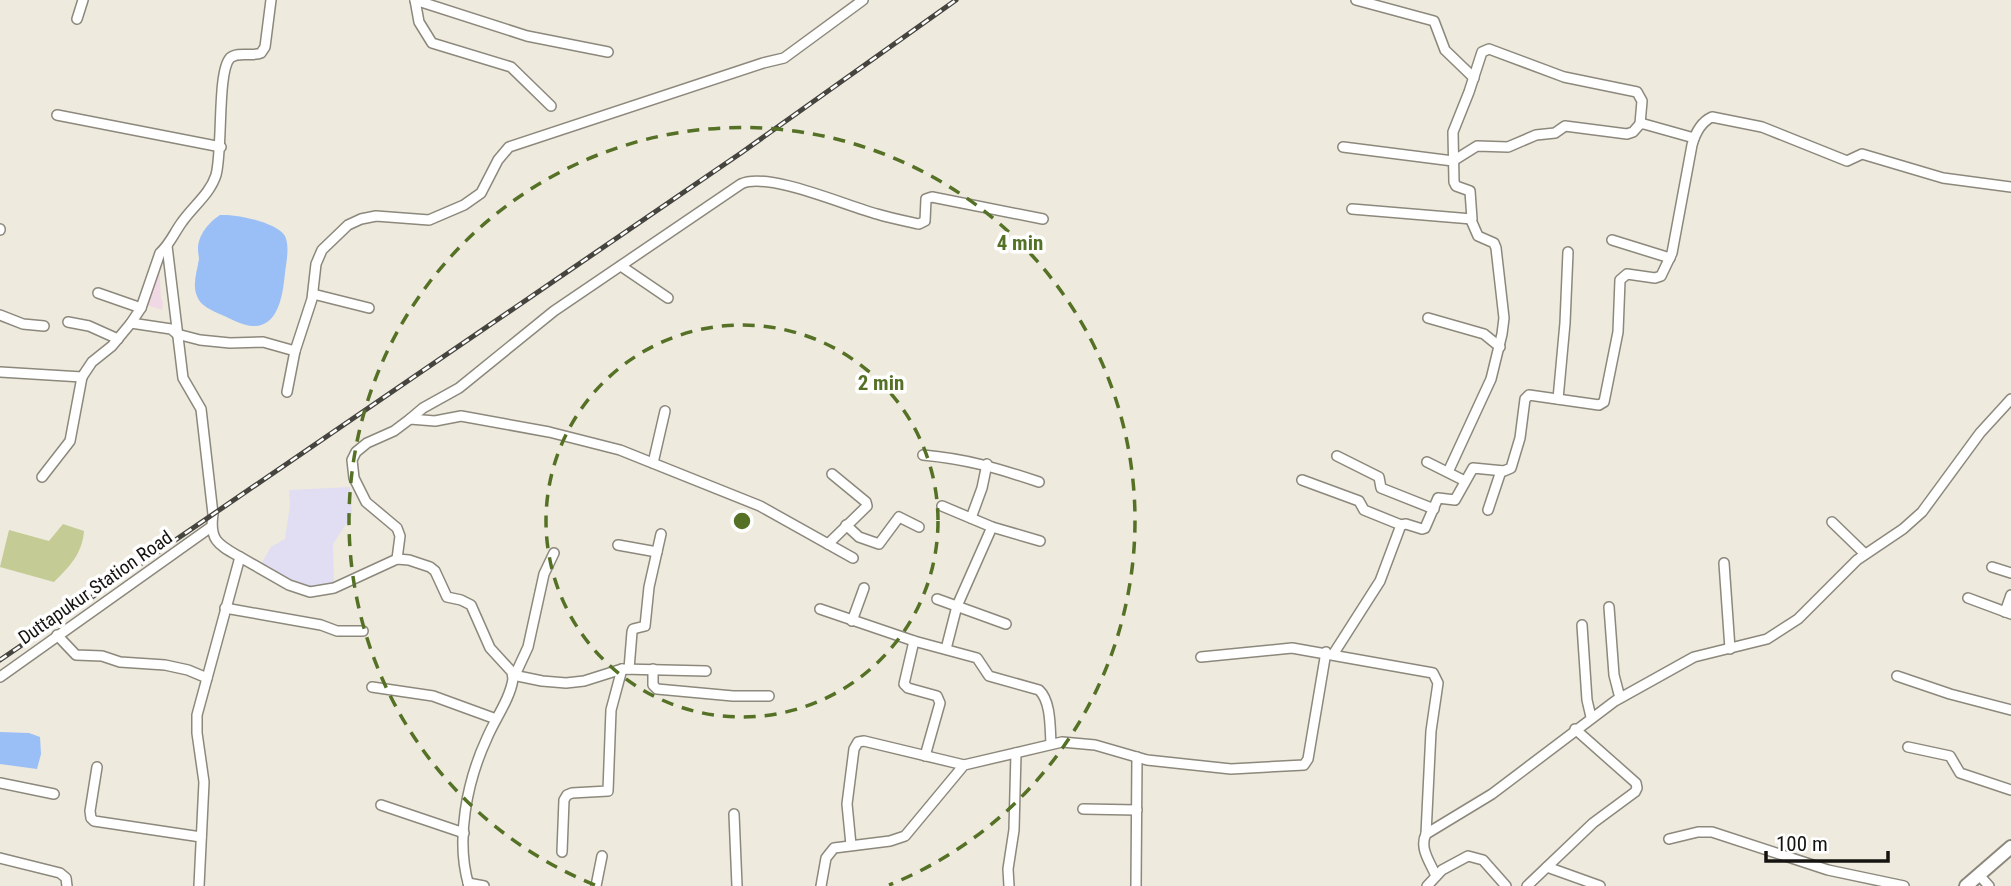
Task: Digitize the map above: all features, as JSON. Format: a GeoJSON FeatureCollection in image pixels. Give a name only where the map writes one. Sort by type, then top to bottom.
{"type":"FeatureCollection","features":[{"type":"Feature","properties":{"kind":"highway"},"geometry":{"type":"LineString","coordinates":[[1966,886],[2011,847]]}},
{"type":"Feature","properties":{"kind":"street"},"geometry":{"type":"LineString","coordinates":[[77,19],[83,0]]}},
{"type":"Feature","properties":{"kind":"street"},"geometry":{"type":"LineString","coordinates":[[42,477],[70,441],[82,377],[92,362],[118,339],[131,323],[141,308],[160,253],[212,186],[221,146],[224,72],[234,55],[257,55],[265,47],[271,0]]}},
{"type":"Feature","properties":{"kind":"street"},"geometry":{"type":"LineString","coordinates":[[551,106],[508,65],[432,43],[419,22],[415,0],[527,36],[608,51]]}},
{"type":"Feature","properties":{"kind":"street"},"geometry":{"type":"LineString","coordinates":[[287,392],[295,351],[313,294],[316,264],[322,250],[354,221],[376,216],[429,220],[440,217],[481,193],[498,160],[509,147],[783,58],[863,0]]}},
{"type":"Feature","properties":{"kind":"street"},"geometry":{"type":"LineString","coordinates":[[1356,0],[1434,21],[1445,50],[1474,78]]}},
{"type":"Feature","properties":{"kind":"street"},"geometry":{"type":"LineString","coordinates":[[1343,147],[1453,161],[1477,146],[1508,147],[1536,135],[1555,133],[1565,126],[1627,134],[1640,124],[1642,101],[1637,92],[1564,77],[1489,49],[1482,52],[1454,128],[1453,161],[1456,186],[1471,193],[1471,220],[1478,236],[1493,243],[1496,248],[1504,318],[1500,347],[1491,379],[1448,472]]}},
{"type":"Feature","properties":{"kind":"street"},"geometry":{"type":"LineString","coordinates":[[57,115],[221,146]]}},
{"type":"Feature","properties":{"kind":"street"},"geometry":{"type":"LineString","coordinates":[[1303,480],[1359,501],[1364,510],[1401,525],[1422,529],[1425,528],[1440,497],[1455,500],[1473,468],[1501,471],[1511,468],[1520,438],[1525,399],[1529,396],[1599,405],[1604,402],[1618,332],[1620,280],[1622,276],[1632,274],[1658,278],[1661,276],[1670,258],[1694,138],[1705,121],[1712,117],[1762,127],[1847,160],[1863,154],[1935,176],[2011,187]]}},
{"type":"Feature","properties":{"kind":"street"},"geometry":{"type":"LineString","coordinates":[[1640,124],[1694,138]]}},
{"type":"Feature","properties":{"kind":"street"},"geometry":{"type":"LineString","coordinates":[[397,559],[400,536],[397,528],[366,502],[354,478],[352,460],[356,452],[459,388],[554,311],[741,184],[751,180],[788,187],[850,204],[873,214],[919,224],[925,221],[926,199],[932,197],[1042,219]]}},
{"type":"Feature","properties":{"kind":"street"},"geometry":{"type":"LineString","coordinates":[[1352,209],[1471,220]]}},
{"type":"Feature","properties":{"kind":"street"},"geometry":{"type":"LineString","coordinates":[[1612,240],[1670,258]]}},
{"type":"Feature","properties":{"kind":"street"},"geometry":{"type":"LineString","coordinates":[[167,246],[183,377],[201,409],[213,514],[211,527],[220,545],[289,585],[310,592],[334,588],[397,559],[430,566],[438,575],[447,597],[471,605],[490,648],[514,675],[566,683],[584,681],[626,669],[706,671]]}},
{"type":"Feature","properties":{"kind":"street"},"geometry":{"type":"LineString","coordinates":[[1558,399],[1568,252]]}},
{"type":"Feature","properties":{"kind":"street"},"geometry":{"type":"LineString","coordinates":[[621,266],[668,298]]}},
{"type":"Feature","properties":{"kind":"street"},"geometry":{"type":"LineString","coordinates":[[98,293],[141,308]]}},
{"type":"Feature","properties":{"kind":"street"},"geometry":{"type":"LineString","coordinates":[[313,294],[369,309]]}},
{"type":"Feature","properties":{"kind":"street"},"geometry":{"type":"LineString","coordinates":[[0,315],[23,324],[44,326]]}},
{"type":"Feature","properties":{"kind":"street"},"geometry":{"type":"LineString","coordinates":[[1428,318],[1483,334],[1500,347]]}},
{"type":"Feature","properties":{"kind":"street"},"geometry":{"type":"LineString","coordinates":[[68,323],[89,326],[118,339]]}},
{"type":"Feature","properties":{"kind":"street"},"geometry":{"type":"LineString","coordinates":[[131,323],[171,329],[177,334],[215,342],[263,342],[295,351]]}},
{"type":"Feature","properties":{"kind":"street"},"geometry":{"type":"LineString","coordinates":[[0,372],[82,377]]}},
{"type":"Feature","properties":{"kind":"street"},"geometry":{"type":"LineString","coordinates":[[1426,834],[1492,794],[1591,717],[1620,698],[1694,657],[1756,643],[1777,634],[1798,619],[1844,571],[1922,512],[1980,433],[2011,399]]}},
{"type":"Feature","properties":{"kind":"street"},"geometry":{"type":"LineString","coordinates":[[653,463],[665,411]]}},
{"type":"Feature","properties":{"kind":"street"},"geometry":{"type":"LineString","coordinates":[[410,419],[435,421],[456,416],[507,424],[608,447],[760,506],[853,558]]}},
{"type":"Feature","properties":{"kind":"street"},"geometry":{"type":"LineString","coordinates":[[923,455],[962,458],[1039,482]]}},
{"type":"Feature","properties":{"kind":"street"},"geometry":{"type":"LineString","coordinates":[[1337,456],[1379,477],[1381,488],[1434,509]]}},
{"type":"Feature","properties":{"kind":"street"},"geometry":{"type":"LineString","coordinates":[[1427,462],[1465,481]]}},
{"type":"Feature","properties":{"kind":"street"},"geometry":{"type":"LineString","coordinates":[[971,518],[984,482],[987,464]]}},
{"type":"Feature","properties":{"kind":"street"},"geometry":{"type":"LineString","coordinates":[[1488,510],[1501,471]]}},
{"type":"Feature","properties":{"kind":"street"},"geometry":{"type":"LineString","coordinates":[[828,544],[867,506],[866,502],[832,474]]}},
{"type":"Feature","properties":{"kind":"street"},"geometry":{"type":"LineString","coordinates":[[942,506],[992,527],[1040,541]]}},
{"type":"Feature","properties":{"kind":"street"},"geometry":{"type":"LineString","coordinates":[[846,525],[859,537],[879,544],[899,517],[919,527]]}},
{"type":"Feature","properties":{"kind":"street"},"geometry":{"type":"LineString","coordinates":[[1832,522],[1865,554]]}},
{"type":"Feature","properties":{"kind":"street"},"geometry":{"type":"LineString","coordinates":[[851,845],[847,804],[855,744],[864,741],[964,765],[1051,744],[1077,743],[1147,760],[1231,769],[1304,765],[1308,759],[1330,653],[1377,587],[1401,525]]}},
{"type":"Feature","properties":{"kind":"street","name":"Duttapukur Station Road"},"geometry":{"type":"LineString","coordinates":[[0,677],[211,527]]}},
{"type":"Feature","properties":{"kind":"street"},"geometry":{"type":"LineString","coordinates":[[946,649],[957,606],[992,527]]}},
{"type":"Feature","properties":{"kind":"street"},"geometry":{"type":"LineString","coordinates":[[562,852],[564,800],[567,795],[608,791],[611,710],[626,669],[633,629],[645,626],[649,587],[661,534]]}},
{"type":"Feature","properties":{"kind":"street"},"geometry":{"type":"LineString","coordinates":[[618,545],[657,552]]}},
{"type":"Feature","properties":{"kind":"street"},"geometry":{"type":"LineString","coordinates":[[484,886],[468,884],[464,861],[464,833],[471,782],[528,647],[544,574],[554,553]]}},
{"type":"Feature","properties":{"kind":"street"},"geometry":{"type":"LineString","coordinates":[[199,886],[204,782],[197,715],[240,557]]}},
{"type":"Feature","properties":{"kind":"street"},"geometry":{"type":"LineString","coordinates":[[1724,563],[1730,649]]}},
{"type":"Feature","properties":{"kind":"street"},"geometry":{"type":"LineString","coordinates":[[1992,567],[2011,573]]}},
{"type":"Feature","properties":{"kind":"street"},"geometry":{"type":"LineString","coordinates":[[852,621],[864,588]]}},
{"type":"Feature","properties":{"kind":"street"},"geometry":{"type":"LineString","coordinates":[[1968,598],[2008,613],[2011,595]]}},
{"type":"Feature","properties":{"kind":"street"},"geometry":{"type":"LineString","coordinates":[[937,599],[1006,624]]}},
{"type":"Feature","properties":{"kind":"street"},"geometry":{"type":"LineString","coordinates":[[1609,607],[1614,676],[1620,698]]}},
{"type":"Feature","properties":{"kind":"street"},"geometry":{"type":"LineString","coordinates":[[226,608],[321,625],[337,631],[363,631]]}},
{"type":"Feature","properties":{"kind":"street"},"geometry":{"type":"LineString","coordinates":[[820,609],[914,641],[977,658],[989,676],[1041,692],[1049,716],[1051,744]]}},
{"type":"Feature","properties":{"kind":"street"},"geometry":{"type":"LineString","coordinates":[[1582,625],[1587,700],[1591,717]]}},
{"type":"Feature","properties":{"kind":"street"},"geometry":{"type":"LineString","coordinates":[[57,635],[76,655],[165,665],[192,671],[207,678]]}},
{"type":"Feature","properties":{"kind":"street"},"geometry":{"type":"LineString","coordinates":[[914,641],[904,679],[905,687],[937,696],[940,703],[925,756]]}},
{"type":"Feature","properties":{"kind":"street"},"geometry":{"type":"LineString","coordinates":[[1201,657],[1292,648],[1427,670],[1437,677],[1431,731],[1426,834],[1422,844],[1436,876]]}},
{"type":"Feature","properties":{"kind":"street"},"geometry":{"type":"LineString","coordinates":[[653,669],[653,685],[657,689],[733,696],[769,696]]}},
{"type":"Feature","properties":{"kind":"street"},"geometry":{"type":"LineString","coordinates":[[1897,676],[1950,694],[2011,710]]}},
{"type":"Feature","properties":{"kind":"street"},"geometry":{"type":"LineString","coordinates":[[372,687],[433,696],[496,719]]}},
{"type":"Feature","properties":{"kind":"street"},"geometry":{"type":"LineString","coordinates":[[1527,886],[1593,823],[1636,792],[1636,783],[1575,729]]}},
{"type":"Feature","properties":{"kind":"street"},"geometry":{"type":"LineString","coordinates":[[1908,747],[1950,756],[1960,772],[2011,790]]}},
{"type":"Feature","properties":{"kind":"street"},"geometry":{"type":"LineString","coordinates":[[1009,886],[1016,753]]}},
{"type":"Feature","properties":{"kind":"street"},"geometry":{"type":"LineString","coordinates":[[1136,886],[1137,757]]}},
{"type":"Feature","properties":{"kind":"street"},"geometry":{"type":"LineString","coordinates":[[821,886],[829,852],[841,846],[890,841],[909,833],[964,765]]}},
{"type":"Feature","properties":{"kind":"street"},"geometry":{"type":"LineString","coordinates":[[97,767],[90,811],[94,821],[201,837]]}},
{"type":"Feature","properties":{"kind":"street"},"geometry":{"type":"LineString","coordinates":[[0,783],[54,794]]}},
{"type":"Feature","properties":{"kind":"street"},"geometry":{"type":"LineString","coordinates":[[381,805],[464,833]]}},
{"type":"Feature","properties":{"kind":"street"},"geometry":{"type":"LineString","coordinates":[[1083,809],[1137,810]]}},
{"type":"Feature","properties":{"kind":"street"},"geometry":{"type":"LineString","coordinates":[[734,814],[737,886]]}},
{"type":"Feature","properties":{"kind":"street"},"geometry":{"type":"LineString","coordinates":[[1669,839],[1698,832],[1712,832],[1828,870],[1904,886]]}},
{"type":"Feature","properties":{"kind":"street"},"geometry":{"type":"LineString","coordinates":[[596,886],[602,856]]}},
{"type":"Feature","properties":{"kind":"street"},"geometry":{"type":"LineString","coordinates":[[1427,886],[1436,876],[1468,856],[1483,860],[1506,886]]}},
{"type":"Feature","properties":{"kind":"street"},"geometry":{"type":"LineString","coordinates":[[0,858],[60,873],[66,878],[67,886]]}},
{"type":"Feature","properties":{"kind":"street"},"geometry":{"type":"LineString","coordinates":[[1547,867],[1600,886]]}},
{"type":"Feature","properties":{"kind":"street"},"geometry":{"type":"LineString","coordinates":[[1979,875],[1989,886]]}},
{"type":"Feature","properties":{"kind":"shaded area"},"geometry":{"type":"Polygon","coordinates":[[[159,261],[163,301],[162,310],[144,304],[159,261]]]}},
{"type":"Feature","properties":{"kind":"shaded area"},"geometry":{"type":"Polygon","coordinates":[[[350,487],[352,515],[333,544],[334,584],[319,589],[304,588],[260,566],[271,547],[285,539],[290,505],[289,490],[350,487]]]}},
{"type":"Feature","properties":{"kind":"green space"},"geometry":{"type":"Polygon","coordinates":[[[63,524],[84,531],[83,539],[74,559],[54,582],[0,567],[9,530],[49,541],[63,524]]]}},
{"type":"Feature","properties":{"kind":"water"},"geometry":{"type":"Polygon","coordinates":[[[220,215],[265,223],[285,236],[287,255],[281,299],[274,315],[261,325],[252,326],[233,320],[207,308],[197,296],[195,282],[200,239],[208,225],[220,215]]]}},
{"type":"Feature","properties":{"kind":"water"},"geometry":{"type":"Polygon","coordinates":[[[0,732],[29,733],[40,737],[41,754],[37,769],[0,764],[0,732]]]}},
{"type":"Feature","properties":{"kind":"railway"},"geometry":{"type":"LineString","coordinates":[[0,660],[741,153],[956,0]]}}]}
